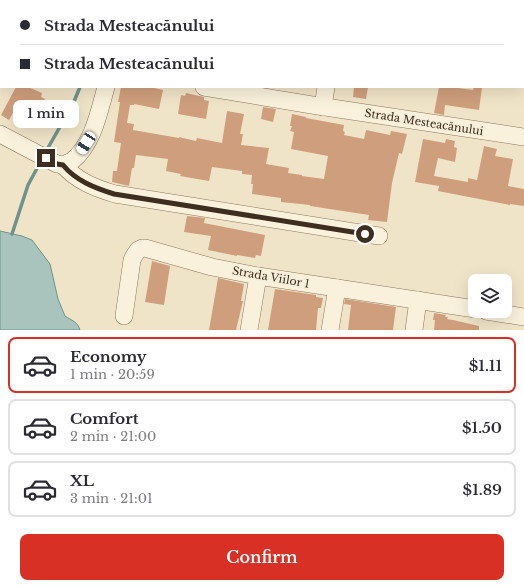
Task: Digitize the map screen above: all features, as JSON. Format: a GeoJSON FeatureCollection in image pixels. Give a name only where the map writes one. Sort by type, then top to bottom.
{"type":"FeatureCollection","features":[{"type":"Feature","properties":{"kind":"street"},"geometry":{"type":"LineString","coordinates":[[60,164],[68,163],[74,159],[86,143],[95,124],[106,88]]}},
{"type":"Feature","properties":{"kind":"street","name":"Strada Mesteacănului"},"geometry":{"type":"LineString","coordinates":[[210,88],[524,138]]}},
{"type":"Feature","properties":{"kind":"street"},"geometry":{"type":"LineString","coordinates":[[323,107],[326,88]]}},
{"type":"Feature","properties":{"kind":"street"},"geometry":{"type":"LineString","coordinates":[[0,134],[34,153],[60,164],[69,172],[94,188],[114,194],[379,236]]}},
{"type":"Feature","properties":{"kind":"street","name":"Strada Viilor 1"},"geometry":{"type":"LineString","coordinates":[[124,316],[132,260],[136,252],[142,248],[212,267],[258,276],[468,308]]}},
{"type":"Feature","properties":{"kind":"street"},"geometry":{"type":"LineString","coordinates":[[249,330],[258,276]]}},
{"type":"Feature","properties":{"kind":"street"},"geometry":{"type":"LineString","coordinates":[[330,330],[337,288]]}},
{"type":"Feature","properties":{"kind":"street"},"geometry":{"type":"LineString","coordinates":[[414,330],[418,300]]}},
{"type":"Feature","properties":{"kind":"street"},"geometry":{"type":"LineString","coordinates":[[512,315],[524,317]]}},
{"type":"Feature","properties":{"kind":"water"},"geometry":{"type":"Polygon","coordinates":[[[0,231],[32,240],[50,264],[58,299],[65,316],[76,323],[80,330],[0,330],[0,231]]]}},
{"type":"Feature","properties":{"kind":"building"},"geometry":{"type":"Polygon","coordinates":[[[15,88],[30,88],[42,93],[41,97],[45,99],[41,108],[20,100],[9,120],[1,115],[15,88]]]}},
{"type":"Feature","properties":{"kind":"building"},"geometry":{"type":"Polygon","coordinates":[[[121,88],[154,88],[163,90],[159,109],[134,104],[130,105],[127,123],[134,124],[133,130],[196,141],[197,138],[222,143],[227,111],[244,114],[240,134],[243,134],[241,145],[269,148],[266,164],[289,168],[288,173],[324,179],[328,156],[291,149],[294,132],[290,131],[292,126],[290,126],[292,114],[344,125],[344,135],[364,139],[366,130],[390,135],[391,131],[407,134],[402,154],[399,153],[392,183],[387,222],[368,220],[369,215],[310,205],[281,202],[281,198],[252,194],[252,175],[242,174],[242,171],[212,167],[209,181],[180,176],[181,174],[166,171],[168,159],[136,155],[129,186],[112,182],[113,171],[117,171],[121,143],[114,142],[120,102],[118,102],[121,88]]]}},
{"type":"Feature","properties":{"kind":"building"},"geometry":{"type":"Polygon","coordinates":[[[354,88],[368,88],[366,99],[353,97],[354,88]]]}},
{"type":"Feature","properties":{"kind":"building"},"geometry":{"type":"Polygon","coordinates":[[[439,88],[473,90],[474,88],[482,88],[479,110],[445,105],[444,115],[434,113],[439,88]]]}},
{"type":"Feature","properties":{"kind":"building"},"geometry":{"type":"Polygon","coordinates":[[[186,93],[204,97],[204,100],[209,101],[206,119],[178,114],[181,95],[185,96],[186,93]]]}},
{"type":"Feature","properties":{"kind":"building"},"geometry":{"type":"Polygon","coordinates":[[[263,107],[276,109],[273,122],[261,119],[263,107]]]}},
{"type":"Feature","properties":{"kind":"building"},"geometry":{"type":"Polygon","coordinates":[[[423,139],[445,143],[446,139],[455,141],[454,147],[457,148],[455,162],[438,158],[434,176],[468,182],[468,178],[477,180],[484,146],[497,149],[495,156],[513,159],[508,186],[524,189],[524,206],[510,205],[438,191],[439,186],[415,182],[423,139]]]}},
{"type":"Feature","properties":{"kind":"building"},"geometry":{"type":"Polygon","coordinates":[[[187,216],[205,218],[204,223],[265,235],[261,256],[256,255],[255,258],[237,256],[208,250],[211,236],[184,232],[187,216]]]}},
{"type":"Feature","properties":{"kind":"building"},"geometry":{"type":"Polygon","coordinates":[[[152,261],[170,266],[164,305],[145,302],[152,261]]]}},
{"type":"Feature","properties":{"kind":"building"},"geometry":{"type":"Polygon","coordinates":[[[218,278],[244,284],[241,301],[243,301],[236,330],[209,330],[218,278]]]}},
{"type":"Feature","properties":{"kind":"building"},"geometry":{"type":"Polygon","coordinates":[[[275,289],[316,295],[316,297],[323,298],[321,308],[318,308],[316,330],[268,330],[275,289]]]}},
{"type":"Feature","properties":{"kind":"building"},"geometry":{"type":"Polygon","coordinates":[[[345,299],[396,307],[393,330],[348,330],[351,305],[344,304],[345,299]]]}},
{"type":"Feature","properties":{"kind":"building"},"geometry":{"type":"Polygon","coordinates":[[[434,313],[446,315],[445,317],[448,317],[447,319],[479,326],[479,330],[434,330],[434,313]]]}},
{"type":"Feature","properties":{"kind":"waterway"},"geometry":{"type":"LineString","coordinates":[[45,153],[73,104],[80,88]]}},
{"type":"Feature","properties":{"kind":"waterway"},"geometry":{"type":"LineString","coordinates":[[12,234],[28,185],[41,161]]}},
{"type":"Feature","properties":{"kind":"route"},"geometry":{"type":"LineString","coordinates":[[46,158],[57,164],[63,165],[69,172],[94,188],[114,194],[365,234]]}}]}
